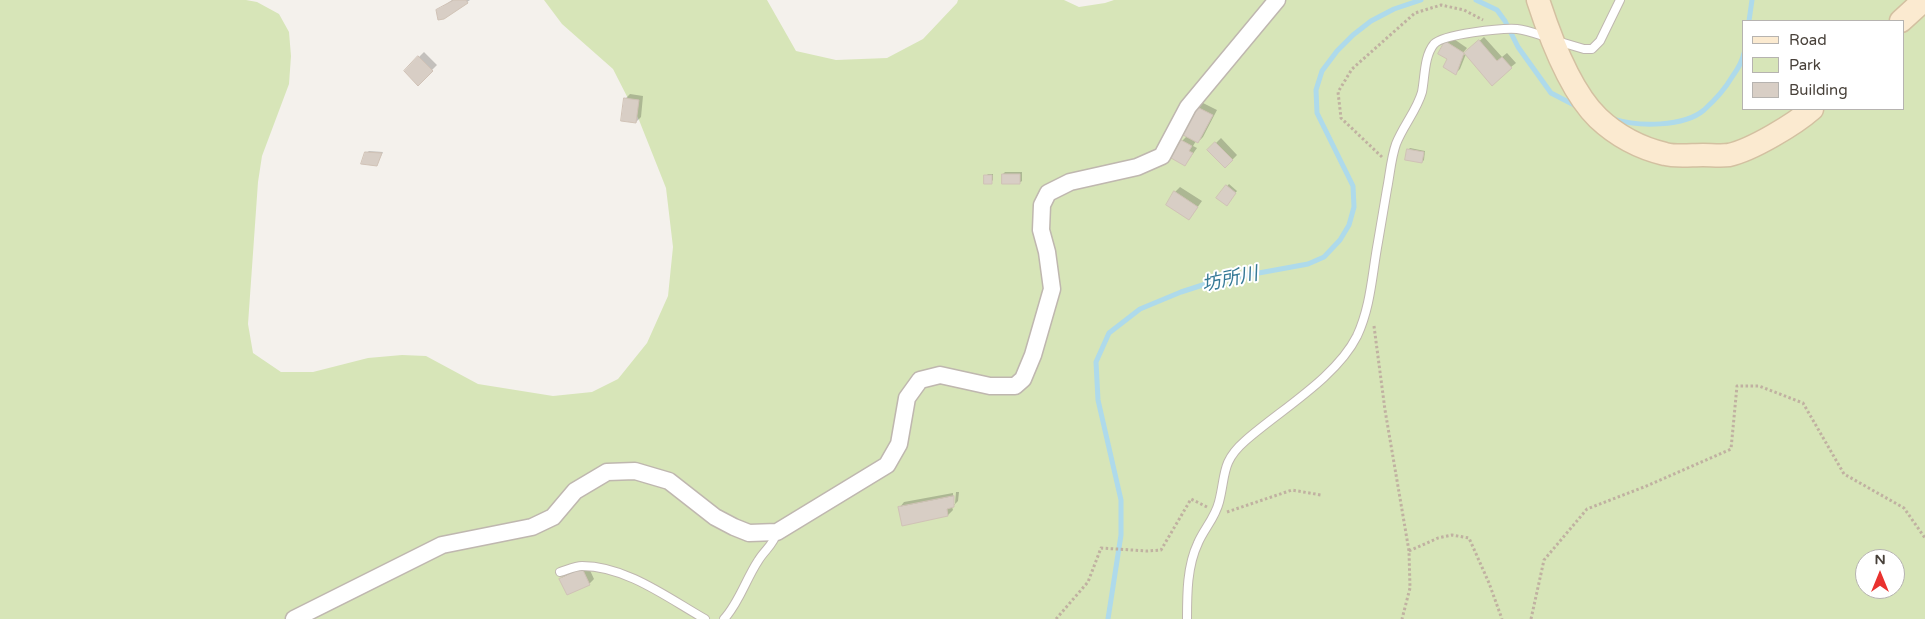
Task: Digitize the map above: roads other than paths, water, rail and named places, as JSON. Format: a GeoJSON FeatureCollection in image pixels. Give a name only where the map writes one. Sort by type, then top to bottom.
{"type":"FeatureCollection","features":[{"type":"Feature","properties":{"kind":"street"},"geometry":{"type":"LineString","coordinates":[[294,619],[442,545],[532,527],[553,517],[575,491],[607,472],[635,471],[669,481],[715,518],[734,527],[749,533],[777,532],[887,465],[898,444],[907,398],[920,380],[940,375],[990,386],[1015,386],[1023,379],[1041,330],[1052,289],[1047,252],[1041,230],[1042,205],[1048,193],[1070,182],[1137,167],[1162,156],[1188,107],[1277,0]]}},
{"type":"Feature","properties":{"kind":"street"},"geometry":{"type":"LineString","coordinates":[[1538,0],[1574,87],[1598,117],[1623,137],[1639,145],[1666,154],[1730,155],[1762,142],[1802,118],[1811,110]]}},
{"type":"Feature","properties":{"kind":"street"},"geometry":{"type":"LineString","coordinates":[[1902,20],[1924,0]]}},
{"type":"Feature","properties":{"kind":"lane"},"geometry":{"type":"LineString","coordinates":[[1187,619],[1191,566],[1197,545],[1216,512],[1225,468],[1229,458],[1244,441],[1310,389],[1337,362],[1356,337],[1363,321],[1370,296],[1396,144],[1421,93],[1431,49],[1436,42],[1457,34],[1515,29],[1528,31],[1584,49],[1592,49],[1600,41],[1620,0]]}},
{"type":"Feature","properties":{"kind":"lane"},"geometry":{"type":"LineString","coordinates":[[724,619],[731,610],[758,560],[774,542],[777,532]]}},
{"type":"Feature","properties":{"kind":"lane"},"geometry":{"type":"LineString","coordinates":[[560,572],[580,566],[608,569],[634,580],[705,619]]}},
{"type":"Feature","properties":{"kind":"waterway","name":"坊所川"},"geometry":{"type":"LineString","coordinates":[[1108,619],[1121,535],[1121,500],[1098,400],[1096,362],[1109,333],[1140,309],[1181,292],[1215,281],[1308,264],[1324,257],[1340,240],[1349,225],[1354,207],[1353,186],[1317,113],[1316,90],[1322,71],[1337,51],[1371,21],[1394,9],[1421,0]]}},
{"type":"Feature","properties":{"kind":"waterway","name":"坊所川"},"geometry":{"type":"LineString","coordinates":[[1476,0],[1497,10],[1505,21],[1518,47],[1551,93],[1578,107]]}},
{"type":"Feature","properties":{"kind":"waterway","name":"坊所川"},"geometry":{"type":"LineString","coordinates":[[1749,20],[1752,0]]}},
{"type":"Feature","properties":{"kind":"waterway","name":"坊所川"},"geometry":{"type":"LineString","coordinates":[[1614,119],[1624,122],[1660,124],[1685,120],[1695,116],[1704,110],[1723,90],[1742,60]]}}]}
